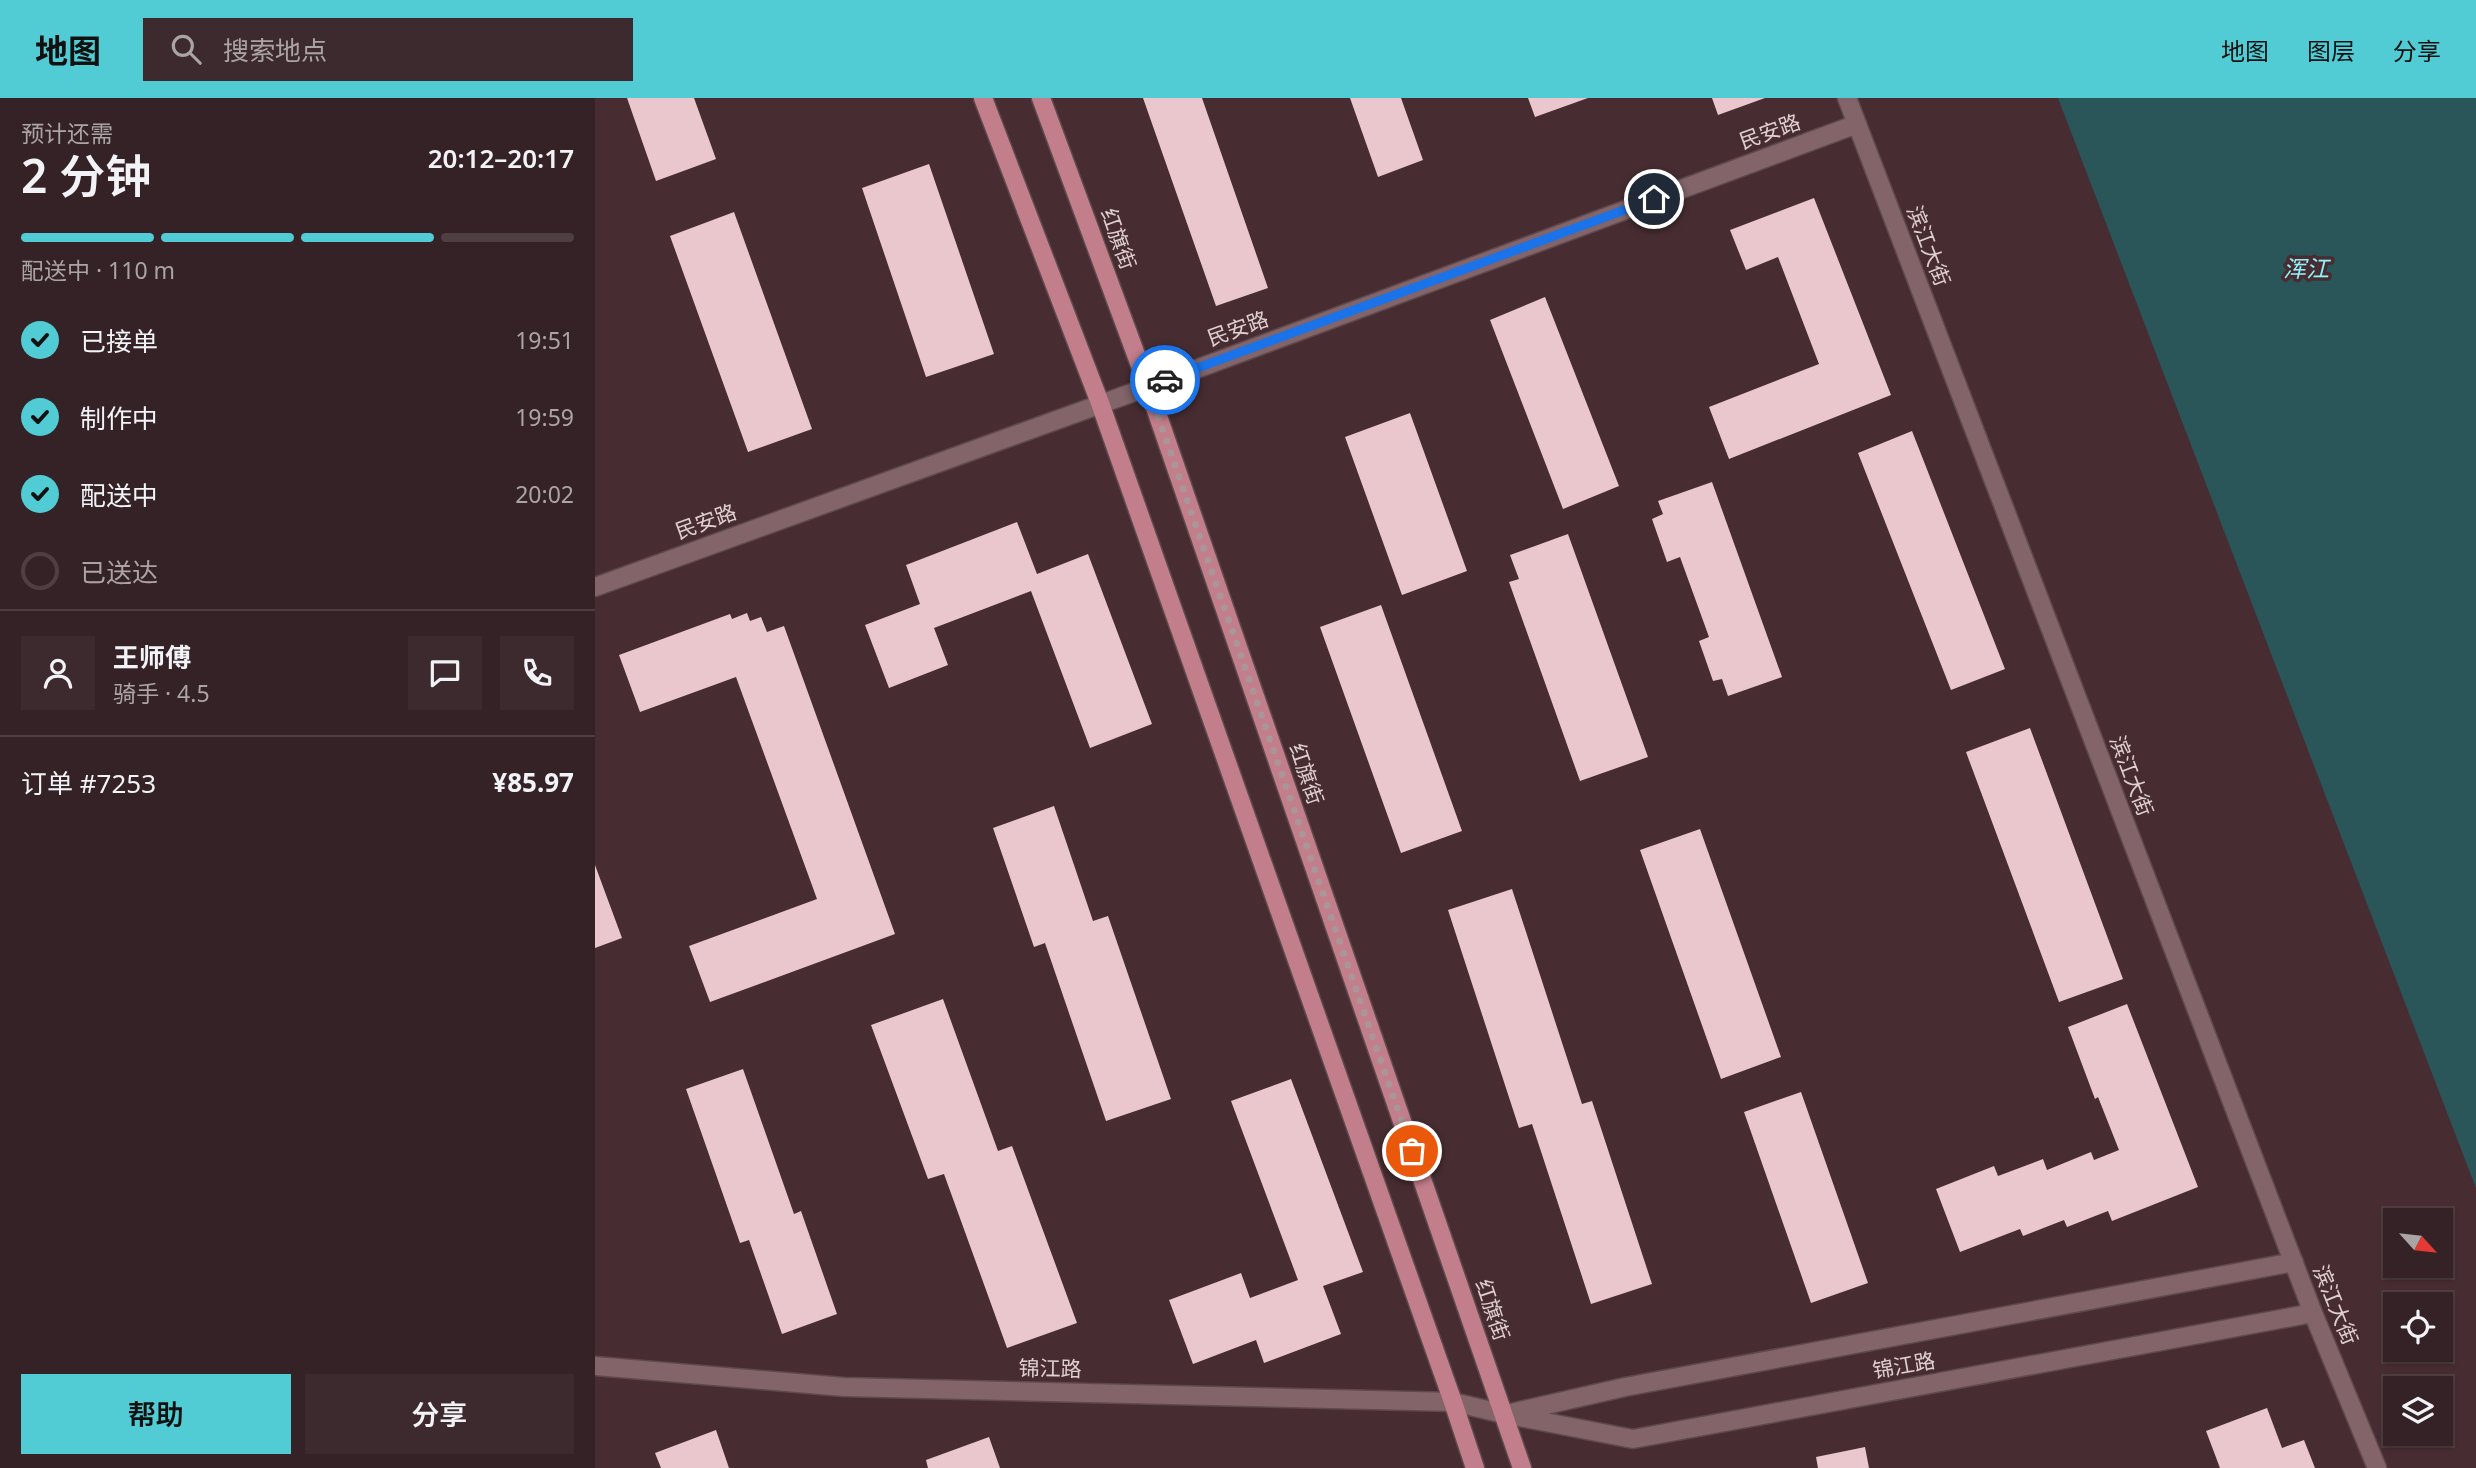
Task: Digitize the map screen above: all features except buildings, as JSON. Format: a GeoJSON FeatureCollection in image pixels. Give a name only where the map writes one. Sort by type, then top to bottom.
{"type":"FeatureCollection","features":[{"type":"Feature","properties":{"kind":"main road"},"geometry":{"type":"LineString","coordinates":[[983,98],[1100,403],[1475,1468]]}},
{"type":"Feature","properties":{"kind":"main road","name":"红旗街"},"geometry":{"type":"LineString","coordinates":[[1041,98],[1148,387],[1522,1468]]}},
{"type":"Feature","properties":{"kind":"street","name":"滨江大街"},"geometry":{"type":"LineString","coordinates":[[1847,98],[2313,1313],[2377,1468]]}},
{"type":"Feature","properties":{"kind":"street","name":"民安路"},"geometry":{"type":"LineString","coordinates":[[595,587],[1148,387],[1857,124]]}},
{"type":"Feature","properties":{"kind":"street","name":"锦江路"},"geometry":{"type":"LineString","coordinates":[[1504,1414],[1639,1384],[2294,1262]]}},
{"type":"Feature","properties":{"kind":"street","name":"锦江路"},"geometry":{"type":"LineString","coordinates":[[595,1366],[844,1387],[1453,1402],[1633,1439],[2313,1313]]}},
{"type":"Feature","properties":{"kind":"water","name":"浑江"},"geometry":{"type":"Polygon","coordinates":[[[2058,98],[2476,98],[2476,1188],[2058,98]]]}},
{"type":"Feature","properties":{"kind":"way so far"},"geometry":{"type":"LineString","coordinates":[[1165,380],[1148,387],[1412,1151]]}},
{"type":"Feature","properties":{"kind":"route"},"geometry":{"type":"LineString","coordinates":[[1165,380],[1654,199]]}}]}
